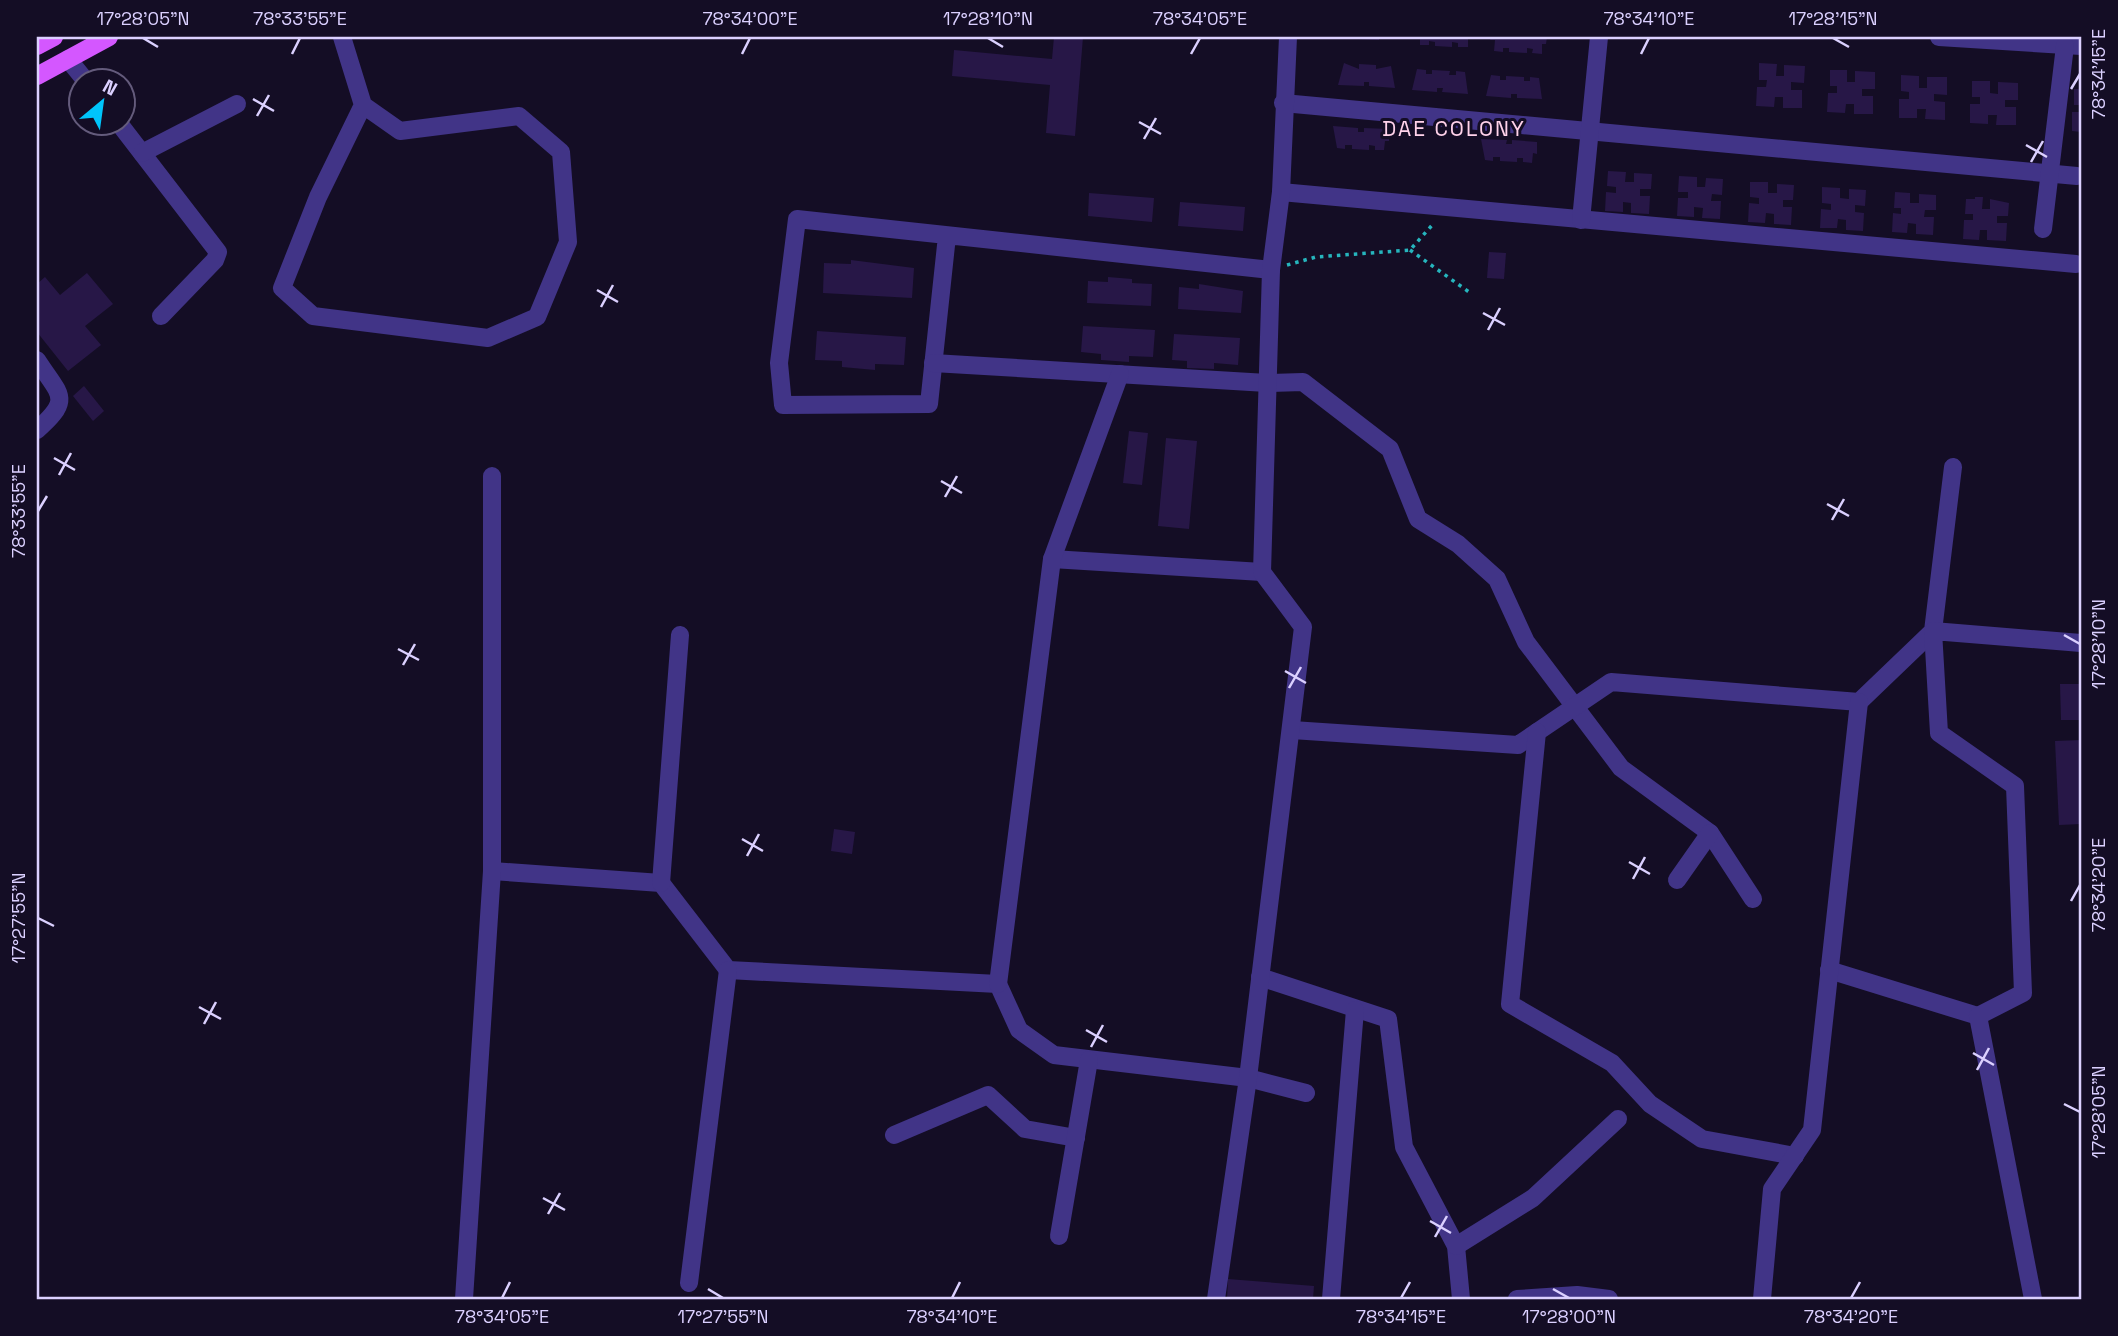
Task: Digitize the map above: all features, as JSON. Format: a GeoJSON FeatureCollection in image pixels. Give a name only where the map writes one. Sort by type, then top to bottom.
{"type":"FeatureCollection","features":[{"type":"Feature","properties":{"kind":"main road"},"geometry":{"type":"LineString","coordinates":[[37,46],[54,37]]}},
{"type":"Feature","properties":{"kind":"main road"},"geometry":{"type":"LineString","coordinates":[[37,76],[109,37]]}},
{"type":"Feature","properties":{"kind":"street"},"geometry":{"type":"LineString","coordinates":[[342,37],[363,105],[400,131],[519,116],[561,152],[568,242],[537,317],[488,338],[313,316],[282,289],[318,197],[363,105]]}},
{"type":"Feature","properties":{"kind":"street"},"geometry":{"type":"LineString","coordinates":[[1216,1299],[1248,1078],[1303,627],[1262,572],[1271,270],[1281,192],[1288,37]]}},
{"type":"Feature","properties":{"kind":"street"},"geometry":{"type":"LineString","coordinates":[[1581,220],[1599,37]]}},
{"type":"Feature","properties":{"kind":"street"},"geometry":{"type":"LineString","coordinates":[[1939,37],[2073,46],[2043,229]]}},
{"type":"Feature","properties":{"kind":"street"},"geometry":{"type":"LineString","coordinates":[[68,59],[74,66]]}},
{"type":"Feature","properties":{"kind":"street"},"geometry":{"type":"LineString","coordinates":[[1283,103],[2077,176]]}},
{"type":"Feature","properties":{"kind":"street"},"geometry":{"type":"LineString","coordinates":[[142,153],[237,104]]}},
{"type":"Feature","properties":{"kind":"street"},"geometry":{"type":"LineString","coordinates":[[129,136],[218,252],[215,260],[161,316]]}},
{"type":"Feature","properties":{"kind":"street"},"geometry":{"type":"LineString","coordinates":[[1281,192],[2076,264]]}},
{"type":"Feature","properties":{"kind":"street"},"geometry":{"type":"LineString","coordinates":[[947,236],[929,404],[783,405],[779,363],[797,219],[1271,270]]}},
{"type":"Feature","properties":{"kind":"street"},"geometry":{"type":"LineString","coordinates":[[37,360],[60,396],[61,404],[57,412],[37,430]]}},
{"type":"Feature","properties":{"kind":"street"},"geometry":{"type":"LineString","coordinates":[[933,363],[1267,383],[1303,382],[1390,449],[1418,519],[1458,544],[1497,579],[1526,642],[1621,768],[1710,833],[1753,899]]}},
{"type":"Feature","properties":{"kind":"street"},"geometry":{"type":"LineString","coordinates":[[1120,374],[1052,559],[998,984],[1019,1030],[1054,1055],[1248,1078],[1306,1093]]}},
{"type":"Feature","properties":{"kind":"street"},"geometry":{"type":"LineString","coordinates":[[1829,970],[1978,1016],[2023,993],[2015,786],[1939,733],[1933,631],[1953,467]]}},
{"type":"Feature","properties":{"kind":"street"},"geometry":{"type":"LineString","coordinates":[[464,1299],[492,871],[492,476]]}},
{"type":"Feature","properties":{"kind":"street"},"geometry":{"type":"LineString","coordinates":[[1052,559],[1262,572]]}},
{"type":"Feature","properties":{"kind":"street"},"geometry":{"type":"LineString","coordinates":[[1762,1299],[1772,1189],[1812,1130],[1859,702],[1933,631],[2081,643]]}},
{"type":"Feature","properties":{"kind":"street"},"geometry":{"type":"LineString","coordinates":[[680,635],[661,883],[728,970],[689,1283]]}},
{"type":"Feature","properties":{"kind":"street"},"geometry":{"type":"LineString","coordinates":[[1292,730],[1518,745],[1611,682],[1859,702]]}},
{"type":"Feature","properties":{"kind":"street"},"geometry":{"type":"LineString","coordinates":[[1536,732],[1510,1004],[1612,1063],[1650,1104],[1702,1139],[1794,1156]]}},
{"type":"Feature","properties":{"kind":"street"},"geometry":{"type":"LineString","coordinates":[[1677,880],[1710,833]]}},
{"type":"Feature","properties":{"kind":"street"},"geometry":{"type":"LineString","coordinates":[[492,871],[661,883]]}},
{"type":"Feature","properties":{"kind":"street"},"geometry":{"type":"LineString","coordinates":[[728,970],[998,984]]}},
{"type":"Feature","properties":{"kind":"street"},"geometry":{"type":"LineString","coordinates":[[1260,977],[1388,1019],[1404,1147],[1456,1246],[1461,1299]]}},
{"type":"Feature","properties":{"kind":"street"},"geometry":{"type":"LineString","coordinates":[[1331,1299],[1356,1010]]}},
{"type":"Feature","properties":{"kind":"street"},"geometry":{"type":"LineString","coordinates":[[1978,1016],[2033,1299]]}},
{"type":"Feature","properties":{"kind":"street"},"geometry":{"type":"LineString","coordinates":[[1059,1236],[1089,1060]]}},
{"type":"Feature","properties":{"kind":"street"},"geometry":{"type":"LineString","coordinates":[[894,1135],[988,1095],[1025,1129],[1076,1138]]}},
{"type":"Feature","properties":{"kind":"street"},"geometry":{"type":"LineString","coordinates":[[1456,1246],[1533,1198],[1618,1119]]}},
{"type":"Feature","properties":{"kind":"street"},"geometry":{"type":"LineString","coordinates":[[1517,1299],[1577,1294],[1609,1299]]}},
{"type":"Feature","properties":{"kind":"path"},"geometry":{"type":"LineString","coordinates":[[1410,250],[1446,208]]}},
{"type":"Feature","properties":{"kind":"path"},"geometry":{"type":"LineString","coordinates":[[1271,270],[1316,257],[1410,250],[1469,292]]}},
{"type":"Feature","properties":{"kind":"building"},"geometry":{"type":"Polygon","coordinates":[[[1054,37],[1083,37],[1075,136],[1046,133],[1050,85],[952,76],[954,50],[1052,59],[1054,37]]]}},
{"type":"Feature","properties":{"kind":"building"},"geometry":{"type":"Polygon","coordinates":[[[1379,37],[1379,40],[1358,39],[1379,37]]]}},
{"type":"Feature","properties":{"kind":"building"},"geometry":{"type":"Polygon","coordinates":[[[1420,37],[1468,37],[1468,47],[1458,47],[1458,43],[1452,42],[1452,47],[1435,46],[1435,42],[1429,41],[1429,45],[1420,45],[1420,37]]]}},
{"type":"Feature","properties":{"kind":"building"},"geometry":{"type":"Polygon","coordinates":[[[1491,37],[1547,37],[1546,44],[1542,44],[1542,54],[1532,53],[1533,49],[1527,48],[1527,53],[1509,52],[1509,48],[1503,48],[1503,52],[1494,51],[1495,40],[1490,40],[1491,37]]]}},
{"type":"Feature","properties":{"kind":"building"},"geometry":{"type":"Polygon","coordinates":[[[1344,63],[1359,69],[1359,64],[1376,65],[1376,69],[1391,66],[1395,88],[1369,86],[1369,82],[1364,82],[1364,86],[1338,85],[1344,63]]]}},
{"type":"Feature","properties":{"kind":"building"},"geometry":{"type":"Polygon","coordinates":[[[1759,63],[1777,64],[1776,76],[1784,76],[1784,65],[1805,66],[1804,83],[1791,82],[1791,90],[1802,90],[1802,108],[1783,108],[1783,97],[1775,97],[1774,107],[1756,106],[1757,87],[1766,87],[1767,80],[1759,80],[1759,63]]]}},
{"type":"Feature","properties":{"kind":"building"},"geometry":{"type":"Polygon","coordinates":[[[1417,69],[1426,70],[1426,74],[1432,74],[1432,70],[1450,71],[1449,75],[1456,75],[1456,71],[1465,72],[1468,94],[1442,92],[1443,88],[1437,88],[1437,92],[1412,90],[1417,69]]]}},
{"type":"Feature","properties":{"kind":"building"},"geometry":{"type":"Polygon","coordinates":[[[1830,70],[1847,70],[1847,82],[1855,82],[1855,71],[1875,72],[1875,89],[1862,89],[1862,96],[1873,96],[1873,114],[1854,114],[1854,104],[1846,104],[1845,113],[1827,112],[1828,93],[1837,93],[1837,86],[1830,86],[1830,70]]]}},
{"type":"Feature","properties":{"kind":"building"},"geometry":{"type":"Polygon","coordinates":[[[1491,75],[1500,76],[1500,80],[1506,80],[1506,76],[1524,77],[1524,81],[1530,81],[1530,77],[1539,78],[1542,99],[1517,98],[1517,94],[1511,94],[1511,98],[1486,96],[1491,75]]]}},
{"type":"Feature","properties":{"kind":"building"},"geometry":{"type":"Polygon","coordinates":[[[1901,75],[1919,76],[1919,88],[1927,88],[1927,77],[1947,77],[1947,95],[1934,94],[1934,101],[1945,102],[1945,120],[1925,119],[1926,109],[1917,109],[1917,118],[1899,118],[1899,99],[1909,99],[1909,92],[1901,91],[1901,75]]]}},
{"type":"Feature","properties":{"kind":"building"},"geometry":{"type":"Polygon","coordinates":[[[1972,81],[1990,81],[1990,93],[1998,94],[1998,82],[2018,83],[2018,100],[2005,100],[2005,107],[2016,107],[2016,125],[1996,125],[1997,115],[1988,115],[1988,124],[1970,123],[1970,104],[1980,104],[1980,97],[1972,97],[1972,81]]]}},
{"type":"Feature","properties":{"kind":"building"},"geometry":{"type":"Polygon","coordinates":[[[2074,89],[2081,89],[2081,105],[2074,105],[2074,89]]]}},
{"type":"Feature","properties":{"kind":"building"},"geometry":{"type":"Polygon","coordinates":[[[2072,112],[2081,112],[2081,132],[2072,131],[2072,112]]]}},
{"type":"Feature","properties":{"kind":"building"},"geometry":{"type":"Polygon","coordinates":[[[1333,126],[1358,128],[1358,132],[1364,132],[1364,128],[1389,129],[1389,141],[1385,141],[1384,150],[1375,150],[1375,146],[1369,145],[1369,150],[1352,149],[1352,145],[1345,145],[1345,149],[1337,148],[1333,126]]]}},
{"type":"Feature","properties":{"kind":"building"},"geometry":{"type":"Polygon","coordinates":[[[1481,139],[1507,140],[1506,144],[1512,144],[1512,140],[1537,142],[1537,154],[1533,153],[1532,163],[1523,162],[1523,158],[1517,158],[1517,162],[1500,161],[1500,157],[1493,157],[1493,161],[1485,160],[1481,139]]]}},
{"type":"Feature","properties":{"kind":"building"},"geometry":{"type":"Polygon","coordinates":[[[1608,171],[1626,172],[1625,182],[1634,182],[1634,173],[1652,174],[1651,189],[1640,189],[1640,196],[1650,196],[1649,214],[1631,213],[1631,203],[1623,202],[1623,212],[1605,211],[1606,192],[1616,193],[1616,187],[1607,186],[1608,171]]]}},
{"type":"Feature","properties":{"kind":"building"},"geometry":{"type":"Polygon","coordinates":[[[1679,176],[1697,177],[1697,187],[1705,187],[1706,178],[1723,179],[1722,195],[1712,194],[1711,201],[1721,201],[1720,219],[1702,218],[1703,208],[1694,207],[1694,217],[1677,216],[1678,198],[1688,198],[1688,192],[1678,192],[1679,176]]]}},
{"type":"Feature","properties":{"kind":"building"},"geometry":{"type":"Polygon","coordinates":[[[1750,182],[1768,182],[1768,193],[1777,193],[1777,184],[1794,185],[1793,200],[1783,200],[1783,207],[1792,207],[1791,225],[1774,224],[1774,214],[1766,213],[1765,223],[1748,222],[1749,203],[1759,204],[1759,198],[1750,197],[1750,182]]]}},
{"type":"Feature","properties":{"kind":"building"},"geometry":{"type":"Polygon","coordinates":[[[1822,187],[1840,188],[1840,198],[1849,199],[1849,189],[1866,190],[1865,206],[1855,205],[1855,212],[1864,213],[1863,231],[1846,230],[1846,220],[1838,219],[1837,228],[1820,228],[1821,209],[1831,210],[1831,204],[1822,203],[1822,187]]]}},
{"type":"Feature","properties":{"kind":"building"},"geometry":{"type":"Polygon","coordinates":[[[1895,192],[1910,193],[1910,203],[1919,203],[1919,194],[1936,195],[1936,210],[1925,210],[1924,217],[1934,217],[1933,235],[1916,234],[1916,224],[1908,223],[1907,233],[1892,232],[1893,213],[1901,214],[1901,208],[1894,208],[1895,192]]]}},
{"type":"Feature","properties":{"kind":"building"},"geometry":{"type":"Polygon","coordinates":[[[1089,193],[1154,198],[1152,222],[1088,216],[1089,193]]]}},
{"type":"Feature","properties":{"kind":"building"},"geometry":{"type":"Polygon","coordinates":[[[1983,197],[1982,209],[1990,209],[1990,199],[2009,203],[2008,216],[1997,216],[1997,223],[2007,223],[2006,241],[1987,240],[1987,230],[1980,230],[1979,240],[1963,239],[1964,220],[1973,220],[1973,214],[1965,214],[1966,199],[1983,197]]]}},
{"type":"Feature","properties":{"kind":"building"},"geometry":{"type":"Polygon","coordinates":[[[1180,202],[1245,207],[1243,231],[1178,226],[1180,202]]]}},
{"type":"Feature","properties":{"kind":"building"},"geometry":{"type":"Polygon","coordinates":[[[1489,252],[1506,253],[1504,279],[1487,278],[1489,252]]]}},
{"type":"Feature","properties":{"kind":"building"},"geometry":{"type":"Polygon","coordinates":[[[851,260],[914,268],[912,298],[823,293],[824,263],[851,264],[851,260]]]}},
{"type":"Feature","properties":{"kind":"building"},"geometry":{"type":"Polygon","coordinates":[[[87,273],[113,304],[85,326],[101,345],[68,371],[37,332],[37,284],[45,277],[60,295],[87,273]]]}},
{"type":"Feature","properties":{"kind":"building"},"geometry":{"type":"Polygon","coordinates":[[[1108,277],[1132,279],[1132,283],[1152,284],[1151,306],[1087,303],[1088,281],[1108,282],[1108,277]]]}},
{"type":"Feature","properties":{"kind":"building"},"geometry":{"type":"Polygon","coordinates":[[[1199,284],[1243,291],[1241,313],[1178,309],[1179,287],[1199,289],[1199,284]]]}},
{"type":"Feature","properties":{"kind":"building"},"geometry":{"type":"Polygon","coordinates":[[[1083,326],[1155,330],[1153,357],[1129,356],[1129,362],[1101,360],[1101,354],[1081,352],[1083,326]]]}},
{"type":"Feature","properties":{"kind":"building"},"geometry":{"type":"Polygon","coordinates":[[[817,331],[906,337],[904,365],[875,364],[875,370],[842,367],[842,361],[815,360],[817,331]]]}},
{"type":"Feature","properties":{"kind":"building"},"geometry":{"type":"Polygon","coordinates":[[[1174,334],[1240,338],[1238,365],[1214,363],[1214,369],[1187,368],[1187,361],[1172,360],[1174,334]]]}},
{"type":"Feature","properties":{"kind":"building"},"geometry":{"type":"Polygon","coordinates":[[[84,386],[104,411],[93,421],[73,396],[84,386]]]}},
{"type":"Feature","properties":{"kind":"building"},"geometry":{"type":"Polygon","coordinates":[[[1129,431],[1148,433],[1142,485],[1123,483],[1129,431]]]}},
{"type":"Feature","properties":{"kind":"building"},"geometry":{"type":"Polygon","coordinates":[[[1166,438],[1197,441],[1189,529],[1158,526],[1166,438]]]}},
{"type":"Feature","properties":{"kind":"building"},"geometry":{"type":"Polygon","coordinates":[[[2060,684],[2081,684],[2081,720],[2061,720],[2060,684]]]}},
{"type":"Feature","properties":{"kind":"building"},"geometry":{"type":"Polygon","coordinates":[[[2081,740],[2081,824],[2059,825],[2055,741],[2081,740]]]}},
{"type":"Feature","properties":{"kind":"building"},"geometry":{"type":"Polygon","coordinates":[[[834,829],[855,832],[852,854],[831,851],[834,829]]]}},
{"type":"Feature","properties":{"kind":"building"},"geometry":{"type":"Polygon","coordinates":[[[1228,1279],[1314,1286],[1313,1299],[1227,1299],[1228,1279]]]}},
{"type":"Feature","properties":{"kind":"district","name":"DAE COLONY"},"geometry":{"type":"Point","coordinates":[1454,128]}}]}
